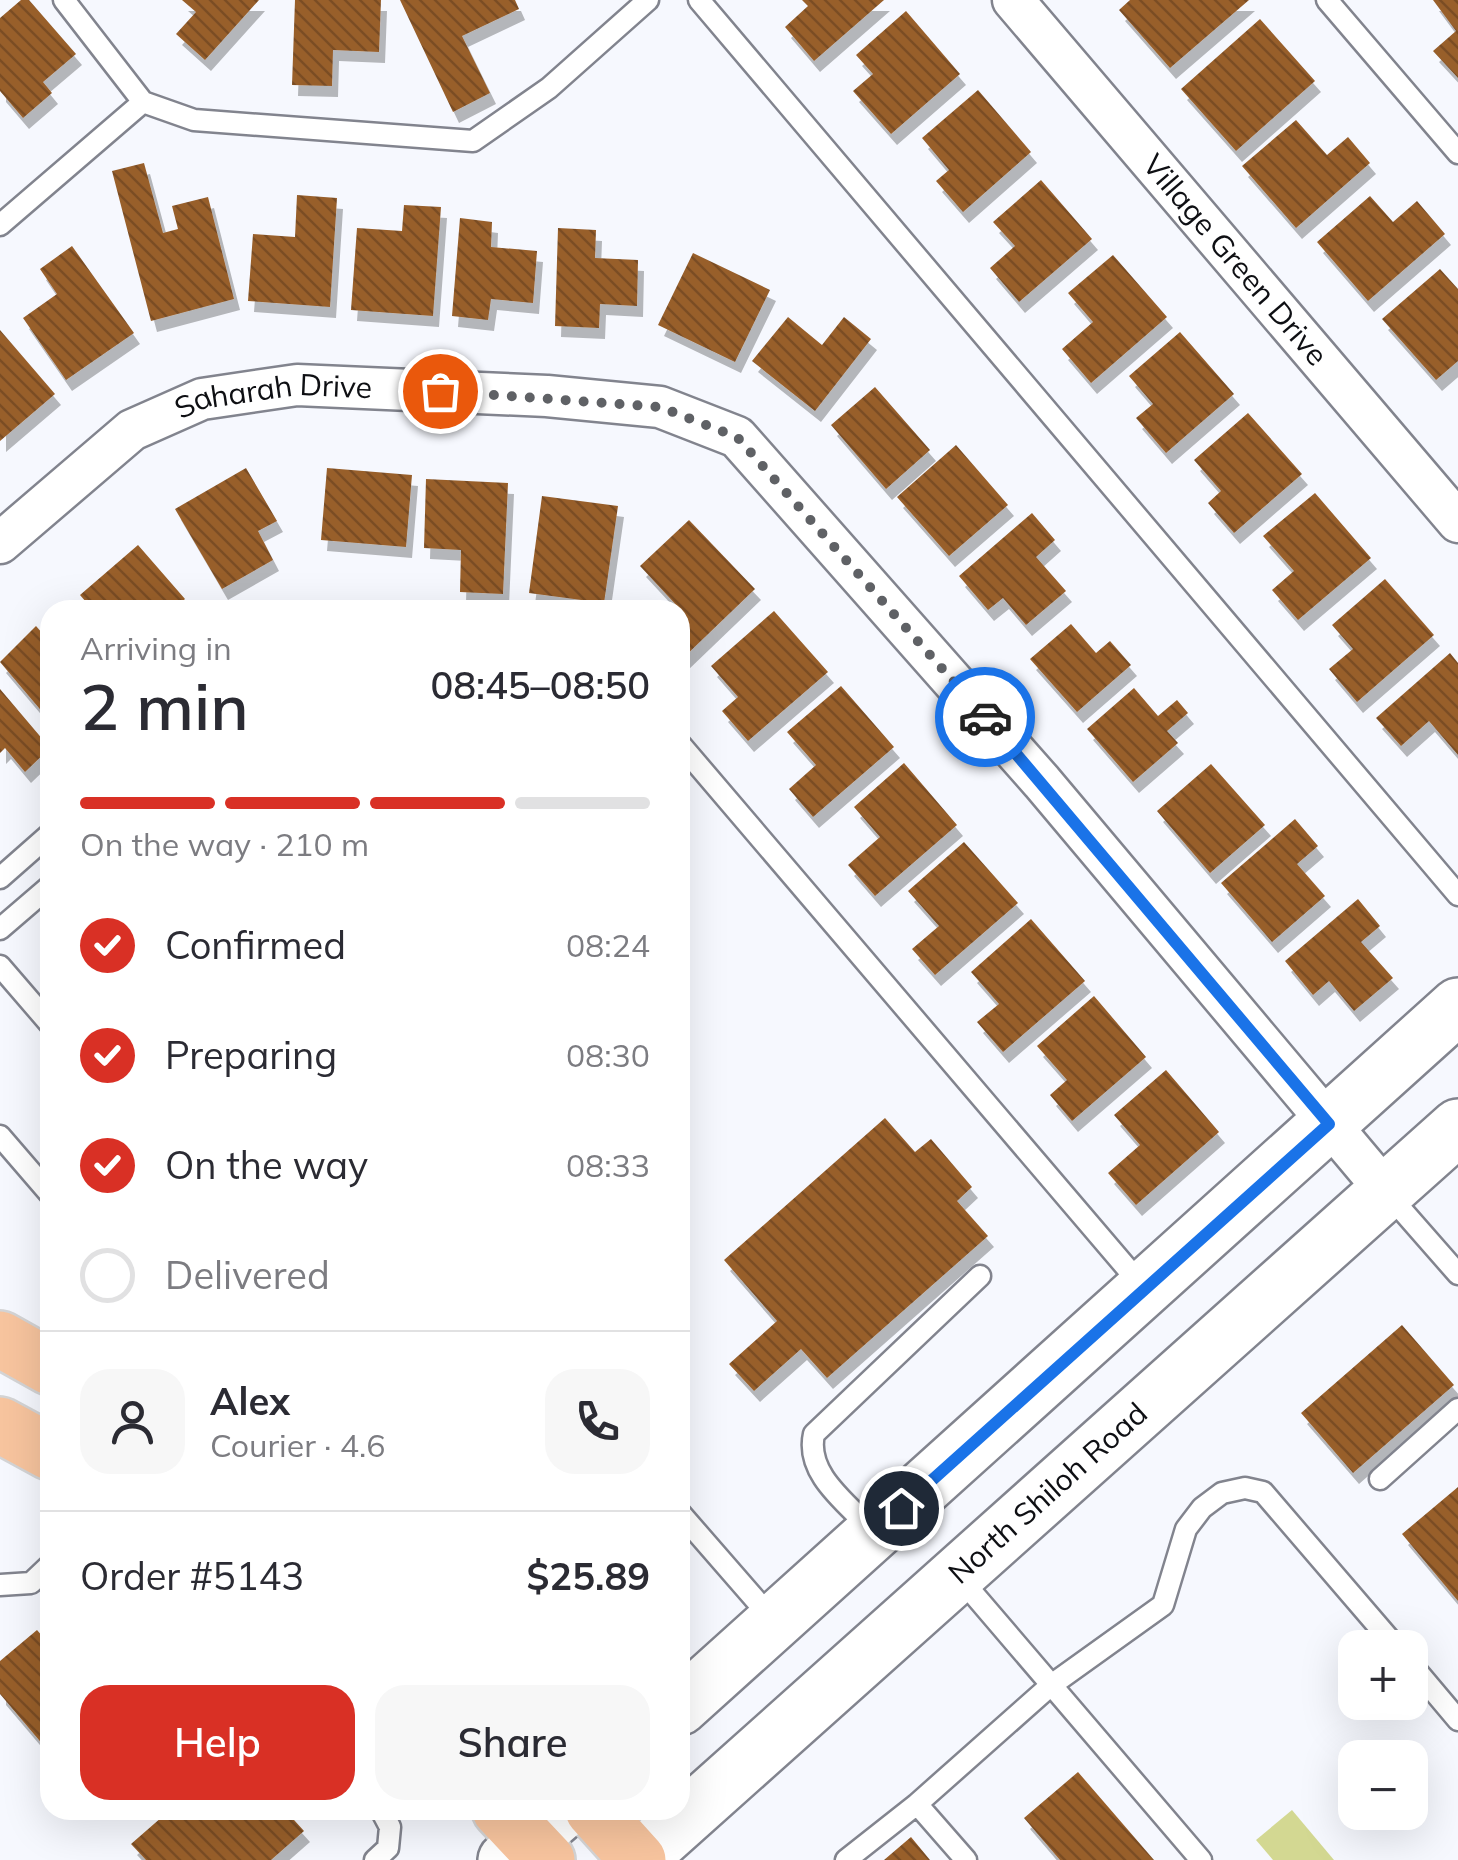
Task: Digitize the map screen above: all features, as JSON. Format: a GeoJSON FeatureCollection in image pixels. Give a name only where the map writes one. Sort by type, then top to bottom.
{"type":"FeatureCollection","features":[{"type":"Feature","properties":{"kind":"main road"},"geometry":{"type":"LineString","coordinates":[[690,1698],[1458,1006]]}},
{"type":"Feature","properties":{"kind":"main road","name":"North Shiloh Road"},"geometry":{"type":"LineString","coordinates":[[690,1813],[1458,1127]]}},
{"type":"Feature","properties":{"kind":"main road"},"geometry":{"type":"LineString","coordinates":[[0,1339],[40,1361]]}},
{"type":"Feature","properties":{"kind":"main road"},"geometry":{"type":"LineString","coordinates":[[0,1425],[40,1447]]}},
{"type":"Feature","properties":{"kind":"main road"},"geometry":{"type":"LineString","coordinates":[[602,1820],[638,1860]]}},
{"type":"Feature","properties":{"kind":"main road","name":"North Shiloh Road"},"geometry":{"type":"LineString","coordinates":[[638,1860],[683,1820]]}},
{"type":"Feature","properties":{"kind":"street","name":"Village Green Drive"},"geometry":{"type":"LineString","coordinates":[[1013,0],[1458,522]]}},
{"type":"Feature","properties":{"kind":"street","name":"Saharah Drive"},"geometry":{"type":"LineString","coordinates":[[0,544],[132,430],[202,399],[298,384],[547,396],[660,407],[737,437],[1042,782],[1386,1191]]}},
{"type":"Feature","properties":{"kind":"lane"},"geometry":{"type":"LineString","coordinates":[[64,0],[143,102],[194,120],[472,141],[549,88],[648,0]]}},
{"type":"Feature","properties":{"kind":"lane"},"geometry":{"type":"LineString","coordinates":[[699,0],[1458,895]]}},
{"type":"Feature","properties":{"kind":"lane"},"geometry":{"type":"LineString","coordinates":[[1327,0],[1458,153]]}},
{"type":"Feature","properties":{"kind":"lane"},"geometry":{"type":"LineString","coordinates":[[0,224],[143,102]]}},
{"type":"Feature","properties":{"kind":"lane"},"geometry":{"type":"LineString","coordinates":[[690,756],[1144,1288]]}},
{"type":"Feature","properties":{"kind":"lane"},"geometry":{"type":"LineString","coordinates":[[0,878],[40,843]]}},
{"type":"Feature","properties":{"kind":"lane"},"geometry":{"type":"LineString","coordinates":[[0,928],[40,894]]}},
{"type":"Feature","properties":{"kind":"lane"},"geometry":{"type":"LineString","coordinates":[[0,966],[40,1012]]}},
{"type":"Feature","properties":{"kind":"lane"},"geometry":{"type":"LineString","coordinates":[[0,1136],[40,1182]]}},
{"type":"Feature","properties":{"kind":"lane"},"geometry":{"type":"LineString","coordinates":[[1386,1191],[1458,1274]]}},
{"type":"Feature","properties":{"kind":"lane"},"geometry":{"type":"LineString","coordinates":[[874,1532],[814,1467],[810,1449],[814,1434],[980,1276]]}},
{"type":"Feature","properties":{"kind":"lane"},"geometry":{"type":"LineString","coordinates":[[1380,1479],[1458,1409]]}},
{"type":"Feature","properties":{"kind":"lane"},"geometry":{"type":"LineString","coordinates":[[846,1860],[918,1804],[1050,1686],[1163,1605],[1186,1529],[1202,1508],[1222,1493],[1245,1488],[1264,1492],[1382,1630]]}},
{"type":"Feature","properties":{"kind":"lane"},"geometry":{"type":"LineString","coordinates":[[690,1525],[774,1622]]}},
{"type":"Feature","properties":{"kind":"lane"},"geometry":{"type":"LineString","coordinates":[[957,1574],[1201,1860]]}},
{"type":"Feature","properties":{"kind":"lane"},"geometry":{"type":"LineString","coordinates":[[0,1584],[31,1584],[40,1575]]}},
{"type":"Feature","properties":{"kind":"lane"},"geometry":{"type":"LineString","coordinates":[[1428,1684],[1458,1720]]}},
{"type":"Feature","properties":{"kind":"lane"},"geometry":{"type":"LineString","coordinates":[[918,1804],[966,1860]]}},
{"type":"Feature","properties":{"kind":"lane"},"geometry":{"type":"LineString","coordinates":[[375,1860],[388,1848],[390,1828],[386,1820]]}},
{"type":"Feature","properties":{"kind":"green space"},"geometry":{"type":"Polygon","coordinates":[[[1292,1810],[1334,1860],[1273,1860],[1256,1840],[1292,1810]]]}},
{"type":"Feature","properties":{"kind":"building"},"geometry":{"type":"Polygon","coordinates":[[[21,0],[29,0],[76,54],[43,82],[52,93],[23,118],[0,91],[0,18],[21,0]]]}},
{"type":"Feature","properties":{"kind":"building"},"geometry":{"type":"Polygon","coordinates":[[[182,0],[259,0],[205,60],[176,34],[196,12],[182,0]]]}},
{"type":"Feature","properties":{"kind":"building"},"geometry":{"type":"Polygon","coordinates":[[[295,0],[381,0],[379,52],[333,50],[332,86],[292,85],[295,0]]]}},
{"type":"Feature","properties":{"kind":"building"},"geometry":{"type":"Polygon","coordinates":[[[400,0],[515,0],[519,9],[462,36],[490,93],[453,112],[400,0]]]}},
{"type":"Feature","properties":{"kind":"building"},"geometry":{"type":"Polygon","coordinates":[[[802,0],[884,0],[814,61],[785,27],[808,6],[802,0]]]}},
{"type":"Feature","properties":{"kind":"building"},"geometry":{"type":"Polygon","coordinates":[[[1130,0],[1249,0],[1170,68],[1119,10],[1130,0]]]}},
{"type":"Feature","properties":{"kind":"building"},"geometry":{"type":"Polygon","coordinates":[[[1433,0],[1458,0],[1458,78],[1433,51],[1456,31],[1433,0]]]}},
{"type":"Feature","properties":{"kind":"building"},"geometry":{"type":"Polygon","coordinates":[[[906,11],[960,74],[891,134],[853,91],[873,74],[856,55],[906,11]]]}},
{"type":"Feature","properties":{"kind":"building"},"geometry":{"type":"Polygon","coordinates":[[[1260,19],[1315,81],[1236,151],[1181,89],[1260,19]]]}},
{"type":"Feature","properties":{"kind":"building"},"geometry":{"type":"Polygon","coordinates":[[[978,90],[1031,152],[963,212],[936,181],[949,170],[922,138],[978,90]]]}},
{"type":"Feature","properties":{"kind":"building"},"geometry":{"type":"Polygon","coordinates":[[[1296,120],[1327,155],[1348,137],[1370,163],[1296,228],[1242,166],[1296,120]]]}},
{"type":"Feature","properties":{"kind":"building"},"geometry":{"type":"Polygon","coordinates":[[[144,163],[163,233],[178,229],[172,206],[208,197],[234,299],[151,321],[112,171],[144,163]]]}},
{"type":"Feature","properties":{"kind":"building"},"geometry":{"type":"Polygon","coordinates":[[[1041,180],[1092,239],[1019,302],[990,268],[1015,246],[993,222],[1041,180]]]}},
{"type":"Feature","properties":{"kind":"building"},"geometry":{"type":"Polygon","coordinates":[[[297,195],[337,198],[330,307],[248,301],[253,234],[295,237],[297,195]]]}},
{"type":"Feature","properties":{"kind":"building"},"geometry":{"type":"Polygon","coordinates":[[[1370,196],[1393,222],[1417,201],[1445,234],[1368,301],[1317,242],[1370,196]]]}},
{"type":"Feature","properties":{"kind":"building"},"geometry":{"type":"Polygon","coordinates":[[[404,205],[441,207],[433,316],[351,310],[357,228],[402,231],[404,205]]]}},
{"type":"Feature","properties":{"kind":"building"},"geometry":{"type":"Polygon","coordinates":[[[460,218],[492,222],[491,247],[537,251],[533,303],[491,299],[488,320],[452,316],[460,218]]]}},
{"type":"Feature","properties":{"kind":"building"},"geometry":{"type":"Polygon","coordinates":[[[558,228],[596,230],[595,258],[638,260],[637,306],[600,304],[599,328],[555,326],[558,228]]]}},
{"type":"Feature","properties":{"kind":"building"},"geometry":{"type":"Polygon","coordinates":[[[72,246],[134,333],[66,380],[23,318],[57,294],[40,269],[72,246]]]}},
{"type":"Feature","properties":{"kind":"building"},"geometry":{"type":"Polygon","coordinates":[[[693,253],[770,290],[735,362],[658,325],[693,253]]]}},
{"type":"Feature","properties":{"kind":"building"},"geometry":{"type":"Polygon","coordinates":[[[1113,255],[1167,317],[1091,383],[1062,349],[1093,322],[1068,293],[1113,255]]]}},
{"type":"Feature","properties":{"kind":"building"},"geometry":{"type":"Polygon","coordinates":[[[1440,269],[1458,289],[1458,361],[1436,380],[1382,319],[1440,269]]]}},
{"type":"Feature","properties":{"kind":"building"},"geometry":{"type":"Polygon","coordinates":[[[788,317],[822,345],[844,317],[871,339],[815,411],[752,361],[788,317]]]}},
{"type":"Feature","properties":{"kind":"building"},"geometry":{"type":"Polygon","coordinates":[[[0,330],[55,394],[0,441],[0,330]]]}},
{"type":"Feature","properties":{"kind":"building"},"geometry":{"type":"Polygon","coordinates":[[[1180,332],[1234,394],[1166,453],[1136,418],[1153,404],[1129,376],[1180,332]]]}},
{"type":"Feature","properties":{"kind":"building"},"geometry":{"type":"Polygon","coordinates":[[[875,387],[930,450],[886,489],[831,425],[875,387]]]}},
{"type":"Feature","properties":{"kind":"building"},"geometry":{"type":"Polygon","coordinates":[[[1248,413],[1302,474],[1234,533],[1208,503],[1221,491],[1194,460],[1248,413]]]}},
{"type":"Feature","properties":{"kind":"building"},"geometry":{"type":"Polygon","coordinates":[[[956,445],[1008,505],[949,556],[897,497],[956,445]]]}},
{"type":"Feature","properties":{"kind":"building"},"geometry":{"type":"Polygon","coordinates":[[[246,468],[277,521],[258,531],[273,560],[222,589],[175,509],[246,468]]]}},
{"type":"Feature","properties":{"kind":"building"},"geometry":{"type":"Polygon","coordinates":[[[327,468],[412,475],[406,547],[321,540],[327,468]]]}},
{"type":"Feature","properties":{"kind":"building"},"geometry":{"type":"Polygon","coordinates":[[[426,479],[508,483],[503,594],[460,592],[461,550],[424,548],[426,479]]]}},
{"type":"Feature","properties":{"kind":"building"},"geometry":{"type":"Polygon","coordinates":[[[1315,493],[1371,558],[1298,620],[1272,590],[1294,571],[1263,536],[1315,493]]]}},
{"type":"Feature","properties":{"kind":"building"},"geometry":{"type":"Polygon","coordinates":[[[542,496],[618,506],[604,600],[529,593],[542,496]]]}},
{"type":"Feature","properties":{"kind":"building"},"geometry":{"type":"Polygon","coordinates":[[[1032,513],[1055,540],[1036,557],[1066,591],[1026,625],[1003,598],[988,610],[959,576],[1032,513]]]}},
{"type":"Feature","properties":{"kind":"building"},"geometry":{"type":"Polygon","coordinates":[[[689,520],[755,589],[690,651],[690,600],[672,600],[640,566],[689,520]]]}},
{"type":"Feature","properties":{"kind":"building"},"geometry":{"type":"Polygon","coordinates":[[[138,545],[185,599],[84,600],[80,595],[138,545]]]}},
{"type":"Feature","properties":{"kind":"building"},"geometry":{"type":"Polygon","coordinates":[[[1385,579],[1434,635],[1357,702],[1329,669],[1353,649],[1332,625],[1385,579]]]}},
{"type":"Feature","properties":{"kind":"building"},"geometry":{"type":"Polygon","coordinates":[[[774,611],[828,672],[748,741],[722,711],[738,697],[711,666],[774,611]]]}},
{"type":"Feature","properties":{"kind":"building"},"geometry":{"type":"Polygon","coordinates":[[[1071,624],[1096,653],[1110,641],[1131,665],[1077,712],[1030,659],[1071,624]]]}},
{"type":"Feature","properties":{"kind":"building"},"geometry":{"type":"Polygon","coordinates":[[[36,626],[40,631],[40,709],[0,662],[36,626]]]}},
{"type":"Feature","properties":{"kind":"building"},"geometry":{"type":"Polygon","coordinates":[[[1450,653],[1458,663],[1458,755],[1429,721],[1401,746],[1376,718],[1450,653]]]}},
{"type":"Feature","properties":{"kind":"building"},"geometry":{"type":"Polygon","coordinates":[[[841,686],[894,747],[813,817],[789,789],[816,765],[787,732],[841,686]]]}},
{"type":"Feature","properties":{"kind":"building"},"geometry":{"type":"Polygon","coordinates":[[[1134,688],[1158,716],[1177,700],[1188,713],[1167,731],[1178,743],[1133,782],[1087,729],[1134,688]]]}},
{"type":"Feature","properties":{"kind":"building"},"geometry":{"type":"Polygon","coordinates":[[[0,689],[40,736],[40,758],[25,772],[5,748],[0,753],[0,689]]]}},
{"type":"Feature","properties":{"kind":"building"},"geometry":{"type":"Polygon","coordinates":[[[904,763],[957,825],[875,896],[848,865],[880,837],[854,807],[904,763]]]}},
{"type":"Feature","properties":{"kind":"building"},"geometry":{"type":"Polygon","coordinates":[[[1211,764],[1265,825],[1210,873],[1157,811],[1211,764]]]}},
{"type":"Feature","properties":{"kind":"building"},"geometry":{"type":"Polygon","coordinates":[[[1295,819],[1318,846],[1297,864],[1325,896],[1272,942],[1221,883],[1295,819]]]}},
{"type":"Feature","properties":{"kind":"building"},"geometry":{"type":"Polygon","coordinates":[[[964,842],[1018,903],[935,975],[912,949],[939,926],[908,891],[964,842]]]}},
{"type":"Feature","properties":{"kind":"building"},"geometry":{"type":"Polygon","coordinates":[[[1358,899],[1380,926],[1361,942],[1393,978],[1354,1011],[1329,981],[1313,995],[1285,961],[1358,899]]]}},
{"type":"Feature","properties":{"kind":"building"},"geometry":{"type":"Polygon","coordinates":[[[1031,919],[1085,981],[1003,1052],[977,1022],[999,1004],[971,972],[1031,919]]]}},
{"type":"Feature","properties":{"kind":"building"},"geometry":{"type":"Polygon","coordinates":[[[1094,996],[1146,1057],[1072,1121],[1050,1095],[1067,1080],[1037,1046],[1094,996]]]}},
{"type":"Feature","properties":{"kind":"building"},"geometry":{"type":"Polygon","coordinates":[[[1166,1070],[1219,1132],[1136,1205],[1108,1173],[1140,1145],[1114,1115],[1166,1070]]]}},
{"type":"Feature","properties":{"kind":"building"},"geometry":{"type":"Polygon","coordinates":[[[885,1118],[915,1152],[931,1139],[972,1187],[957,1201],[988,1236],[827,1378],[801,1349],[754,1391],[729,1364],[777,1321],[724,1260],[885,1118]]]}},
{"type":"Feature","properties":{"kind":"building"},"geometry":{"type":"Polygon","coordinates":[[[1402,1325],[1454,1385],[1353,1473],[1301,1413],[1402,1325]]]}},
{"type":"Feature","properties":{"kind":"building"},"geometry":{"type":"Polygon","coordinates":[[[1458,1487],[1458,1601],[1402,1534],[1458,1487]]]}},
{"type":"Feature","properties":{"kind":"building"},"geometry":{"type":"Polygon","coordinates":[[[37,1630],[40,1633],[40,1741],[0,1694],[0,1661],[37,1630]]]}},
{"type":"Feature","properties":{"kind":"building"},"geometry":{"type":"Polygon","coordinates":[[[1078,1772],[1154,1860],[1060,1860],[1024,1818],[1078,1772]]]}},
{"type":"Feature","properties":{"kind":"building"},"geometry":{"type":"Polygon","coordinates":[[[159,1820],[294,1820],[304,1831],[271,1860],[146,1860],[131,1844],[159,1820]]]}},
{"type":"Feature","properties":{"kind":"building"},"geometry":{"type":"Polygon","coordinates":[[[911,1837],[930,1860],[884,1860],[911,1837]]]}},
{"type":"Feature","properties":{"kind":"way so far"},"geometry":{"type":"LineString","coordinates":[[440,391],[660,407],[737,437],[985,717]]}},
{"type":"Feature","properties":{"kind":"route"},"geometry":{"type":"LineString","coordinates":[[901,1508],[1329,1124],[985,717]]}}]}
